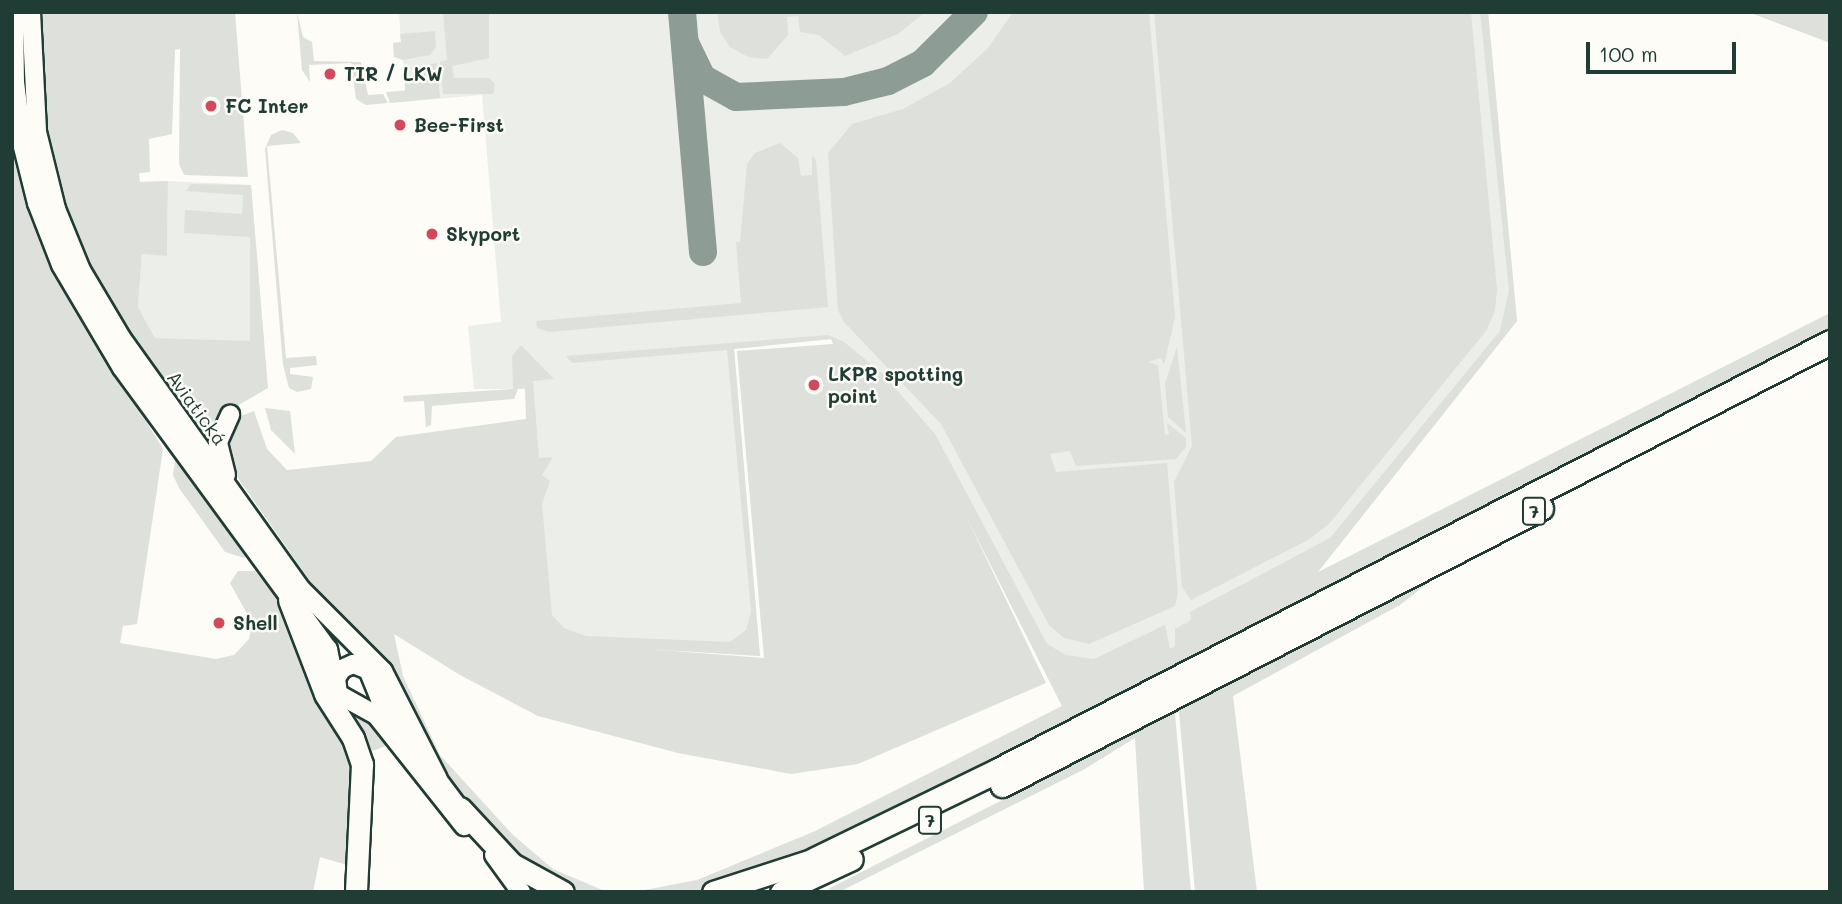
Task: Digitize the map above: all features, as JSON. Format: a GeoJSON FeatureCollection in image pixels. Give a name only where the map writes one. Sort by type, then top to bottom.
{"type":"FeatureCollection","features":[{"type":"Feature","properties":{"kind":"highway","name":"7"},"geometry":{"type":"LineString","coordinates":[[743,892],[998,770],[1830,342]]}},
{"type":"Feature","properties":{"kind":"highway","name":"7"},"geometry":{"type":"LineString","coordinates":[[780,892],[852,859],[1830,359]]}},
{"type":"Feature","properties":{"kind":"highway"},"geometry":{"type":"LineString","coordinates":[[295,594],[326,695],[360,755],[363,775],[356,892]]}},
{"type":"Feature","properties":{"kind":"highway"},"geometry":{"type":"LineString","coordinates":[[343,694],[360,728],[369,759],[367,813],[359,844]]}},
{"type":"Feature","properties":{"kind":"highway"},"geometry":{"type":"LineString","coordinates":[[460,808],[522,872],[562,892]]}},
{"type":"Feature","properties":{"kind":"highway"},"geometry":{"type":"LineString","coordinates":[[713,892],[815,859]]}},
{"type":"Feature","properties":{"kind":"highway"},"geometry":{"type":"LineString","coordinates":[[800,892],[852,859]]}},
{"type":"Feature","properties":{"kind":"main road","name":"Aviatická"},"geometry":{"type":"LineString","coordinates":[[14,12],[15,82],[23,147],[37,204],[61,265],[122,368],[295,594],[383,670],[438,779]]}},
{"type":"Feature","properties":{"kind":"main road","name":"Aviatická"},"geometry":{"type":"LineString","coordinates":[[31,12],[37,132],[65,234],[107,316],[233,495],[295,594],[331,655],[343,694]]}},
{"type":"Feature","properties":{"kind":"main road"},"geometry":{"type":"LineString","coordinates":[[230,415],[222,427],[218,448],[233,495]]}},
{"type":"Feature","properties":{"kind":"main road"},"geometry":{"type":"LineString","coordinates":[[295,594],[341,647],[364,667],[380,699],[504,870]]}},
{"type":"Feature","properties":{"kind":"main road"},"geometry":{"type":"LineString","coordinates":[[343,694],[342,669],[364,667]]}},
{"type":"Feature","properties":{"kind":"main road"},"geometry":{"type":"LineString","coordinates":[[343,694],[371,695],[374,683]]}},
{"type":"Feature","properties":{"kind":"main road"},"geometry":{"type":"LineString","coordinates":[[343,694],[376,715],[521,892]]}},
{"type":"Feature","properties":{"kind":"shaded area"},"geometry":{"type":"Polygon","coordinates":[[[37,12],[235,12],[248,177],[184,175],[179,164],[180,49],[175,50],[172,134],[149,139],[150,172],[139,173],[140,182],[168,181],[167,256],[142,254],[138,307],[155,338],[250,341],[250,237],[184,233],[185,210],[242,214],[243,195],[186,191],[191,184],[251,185],[268,388],[228,411],[214,456],[105,300],[73,236],[47,153],[37,12]]]}},
{"type":"Feature","properties":{"kind":"shaded area"},"geometry":{"type":"Polygon","coordinates":[[[297,12],[303,37],[312,42],[314,61],[361,62],[368,95],[383,94],[388,103],[366,105],[356,99],[351,63],[309,65],[310,82],[302,70],[297,12]]]}},
{"type":"Feature","properties":{"kind":"shaded area"},"geometry":{"type":"Polygon","coordinates":[[[399,12],[1488,12],[1517,321],[1316,573],[1062,706],[918,422],[831,339],[734,349],[760,656],[539,641],[525,389],[474,389],[468,326],[501,322],[482,95],[390,103],[386,92],[405,90],[403,57],[394,57],[393,43],[401,42],[399,12]]]}},
{"type":"Feature","properties":{"kind":"shaded area"},"geometry":{"type":"Polygon","coordinates":[[[443,12],[489,12],[489,58],[452,66],[454,78],[489,78],[495,84],[493,94],[443,94],[440,62],[447,60],[443,12]]]}},
{"type":"Feature","properties":{"kind":"shaded area"},"geometry":{"type":"Polygon","coordinates":[[[717,12],[925,12],[898,34],[845,56],[819,35],[800,32],[798,16],[787,17],[788,35],[767,59],[748,57],[730,47],[720,32],[717,12]]]}},
{"type":"Feature","properties":{"kind":"shaded area"},"geometry":{"type":"Polygon","coordinates":[[[1013,12],[1149,12],[1175,317],[1164,365],[1161,358],[1148,362],[1158,365],[1165,435],[1169,434],[1167,423],[1186,438],[1186,447],[1176,459],[1076,466],[1070,451],[1050,454],[1056,472],[1167,463],[1178,594],[1175,606],[1089,644],[1064,638],[1049,625],[941,424],[844,322],[838,310],[828,153],[852,124],[903,109],[950,83],[988,48],[1013,12]]]}},
{"type":"Feature","properties":{"kind":"shaded area"},"geometry":{"type":"Polygon","coordinates":[[[1154,12],[1471,12],[1497,289],[1495,311],[1486,331],[1329,524],[1308,540],[1191,600],[1182,587],[1174,482],[1192,446],[1154,12]]]}},
{"type":"Feature","properties":{"kind":"shaded area"},"geometry":{"type":"Polygon","coordinates":[[[1480,12],[1488,12],[1517,321],[1318,572],[1830,313],[1830,329],[825,845],[774,867],[696,892],[634,892],[697,880],[813,832],[1062,706],[964,512],[1046,683],[858,764],[791,774],[678,753],[538,716],[460,675],[394,634],[403,676],[440,755],[513,835],[553,869],[607,892],[578,892],[528,867],[464,801],[226,461],[222,447],[238,417],[254,411],[267,449],[287,470],[371,461],[396,437],[526,419],[525,388],[518,389],[514,399],[432,406],[431,425],[426,427],[424,401],[404,402],[403,396],[513,389],[512,356],[521,345],[554,379],[533,381],[539,458],[553,457],[542,475],[550,481],[542,504],[552,615],[564,628],[586,636],[730,642],[746,630],[751,611],[727,350],[572,363],[566,356],[828,335],[844,342],[883,374],[935,434],[1047,644],[1066,655],[1094,659],[1165,625],[1170,649],[1175,646],[1175,629],[1191,620],[1190,612],[1330,538],[1500,331],[1509,290],[1480,12]],[[831,339],[734,349],[760,656],[647,649],[764,658],[737,351],[833,344],[831,339]]]}},
{"type":"Feature","properties":{"kind":"shaded area"},"geometry":{"type":"Polygon","coordinates":[[[1748,12],[1830,12],[1830,43],[1748,12]]]}},
{"type":"Feature","properties":{"kind":"shaded area"},"geometry":{"type":"Polygon","coordinates":[[[435,31],[436,47],[430,55],[403,60],[394,57],[393,43],[401,42],[400,34],[435,31]]]}},
{"type":"Feature","properties":{"kind":"shaded area"},"geometry":{"type":"Polygon","coordinates":[[[437,63],[440,98],[390,103],[386,92],[405,91],[405,82],[422,81],[425,65],[437,63]]]}},
{"type":"Feature","properties":{"kind":"shaded area"},"geometry":{"type":"Polygon","coordinates":[[[282,130],[293,133],[301,143],[267,146],[286,358],[316,356],[317,365],[290,368],[290,374],[313,377],[311,389],[297,392],[289,388],[283,365],[265,149],[271,135],[282,130]]]}},
{"type":"Feature","properties":{"kind":"shaded area"},"geometry":{"type":"Polygon","coordinates":[[[12,132],[20,170],[114,368],[163,449],[137,624],[123,626],[120,643],[216,659],[234,655],[249,639],[252,623],[230,583],[238,571],[255,571],[280,598],[352,747],[354,867],[320,857],[313,892],[12,892],[12,132]]]}},
{"type":"Feature","properties":{"kind":"shaded area"},"geometry":{"type":"Polygon","coordinates":[[[780,143],[798,158],[801,176],[812,175],[812,156],[816,160],[828,307],[549,332],[537,328],[536,321],[741,303],[736,242],[740,242],[747,164],[755,153],[780,143]]]}},
{"type":"Feature","properties":{"kind":"shaded area"},"geometry":{"type":"Polygon","coordinates":[[[168,181],[251,185],[264,342],[155,338],[138,307],[142,253],[167,256],[168,181]]]}},
{"type":"Feature","properties":{"kind":"shaded area"},"geometry":{"type":"Polygon","coordinates":[[[1177,347],[1186,433],[1168,417],[1165,384],[1177,347]]]}},
{"type":"Feature","properties":{"kind":"shaded area"},"geometry":{"type":"Polygon","coordinates":[[[265,408],[290,411],[295,454],[271,430],[265,408]]]}},
{"type":"Feature","properties":{"kind":"shaded area"},"geometry":{"type":"Polygon","coordinates":[[[176,455],[249,555],[244,558],[225,552],[179,488],[173,475],[176,455]]]}},
{"type":"Feature","properties":{"kind":"shaded area"},"geometry":{"type":"Polygon","coordinates":[[[1428,583],[1400,605],[1233,696],[1257,892],[1195,892],[1179,712],[1175,714],[1191,892],[1144,892],[1135,738],[1083,770],[839,892],[828,889],[1428,583]]]}},
{"type":"Feature","properties":{"kind":"shaded area"},"geometry":{"type":"Polygon","coordinates":[[[353,710],[363,710],[389,745],[372,751],[353,710]]]}},
{"type":"Feature","properties":{"kind":"taxiway"},"geometry":{"type":"LineString","coordinates":[[682,12],[703,252]]}},
{"type":"Feature","properties":{"kind":"taxiway"},"geometry":{"type":"LineString","coordinates":[[685,43],[702,78],[736,97],[844,92],[888,81],[923,63],[974,12]]}},
{"type":"Feature","properties":{"kind":"place","name":"TIR / LKW"},"geometry":{"type":"Point","coordinates":[330,74]}},
{"type":"Feature","properties":{"kind":"place","name":"FC Inter"},"geometry":{"type":"Point","coordinates":[211,106]}},
{"type":"Feature","properties":{"kind":"place","name":"Bee-First"},"geometry":{"type":"Point","coordinates":[400,125]}},
{"type":"Feature","properties":{"kind":"place","name":"Skyport"},"geometry":{"type":"Point","coordinates":[432,234]}},
{"type":"Feature","properties":{"kind":"place","name":"LKPR spotting point"},"geometry":{"type":"Point","coordinates":[814,385]}},
{"type":"Feature","properties":{"kind":"place","name":"Shell"},"geometry":{"type":"Point","coordinates":[219,623]}}]}
